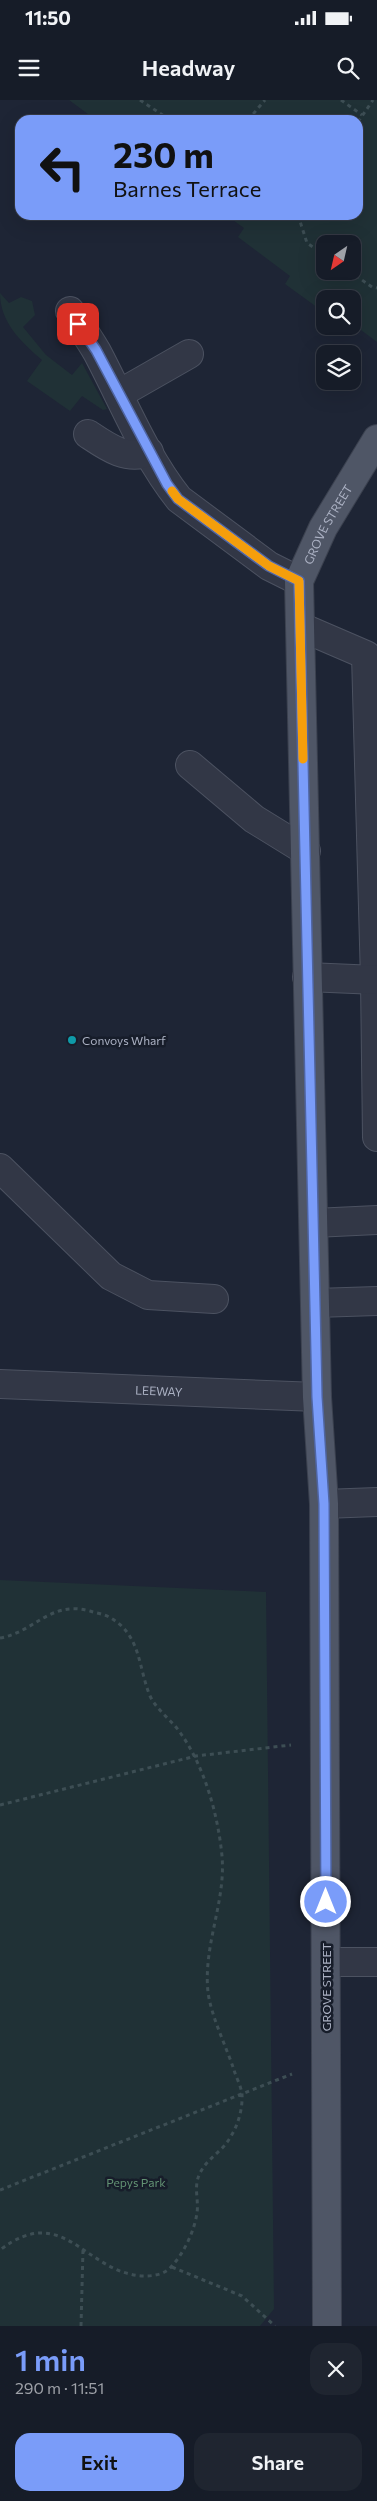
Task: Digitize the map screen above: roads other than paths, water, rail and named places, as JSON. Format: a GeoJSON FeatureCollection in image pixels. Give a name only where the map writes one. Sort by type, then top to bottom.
{"type":"FeatureCollection","features":[{"type":"Feature","properties":{"kind":"main road","name":"GROVE STREET"},"geometry":{"type":"LineString","coordinates":[[327,2326],[324,1504],[317,1397],[299,581],[322,528],[377,439]]}},
{"type":"Feature","properties":{"kind":"street"},"geometry":{"type":"LineString","coordinates":[[70,311],[96,350],[149,452],[178,499],[269,566],[299,581]]}},
{"type":"Feature","properties":{"kind":"street"},"geometry":{"type":"LineString","coordinates":[[119,394],[189,354]]}},
{"type":"Feature","properties":{"kind":"street"},"geometry":{"type":"LineString","coordinates":[[88,434],[123,454],[141,455],[149,452]]}},
{"type":"Feature","properties":{"kind":"street"},"geometry":{"type":"LineString","coordinates":[[301,626],[366,655],[376,980],[377,1137]]}},
{"type":"Feature","properties":{"kind":"street"},"geometry":{"type":"LineString","coordinates":[[190,765],[254,819],[306,851]]}},
{"type":"Feature","properties":{"kind":"street"},"geometry":{"type":"LineString","coordinates":[[307,976],[376,980]]}},
{"type":"Feature","properties":{"kind":"street"},"geometry":{"type":"LineString","coordinates":[[0,1168],[111,1276],[148,1295],[214,1299]]}},
{"type":"Feature","properties":{"kind":"street"},"geometry":{"type":"LineString","coordinates":[[314,1223],[377,1220]]}},
{"type":"Feature","properties":{"kind":"street"},"geometry":{"type":"LineString","coordinates":[[316,1303],[377,1301]]}},
{"type":"Feature","properties":{"kind":"street","name":"LEEWAY"},"geometry":{"type":"LineString","coordinates":[[0,1384],[317,1397]]}},
{"type":"Feature","properties":{"kind":"street"},"geometry":{"type":"LineString","coordinates":[[324,1504],[377,1502]]}},
{"type":"Feature","properties":{"kind":"street"},"geometry":{"type":"LineString","coordinates":[[326,1962],[377,1962]]}},
{"type":"Feature","properties":{"kind":"place","name":"Convoys Wharf"},"geometry":{"type":"Point","coordinates":[72,1040]}},
{"type":"Feature","properties":{"kind":"park label","name":"Pepys Park"},"geometry":{"type":"Point","coordinates":[136,2182]}}]}
